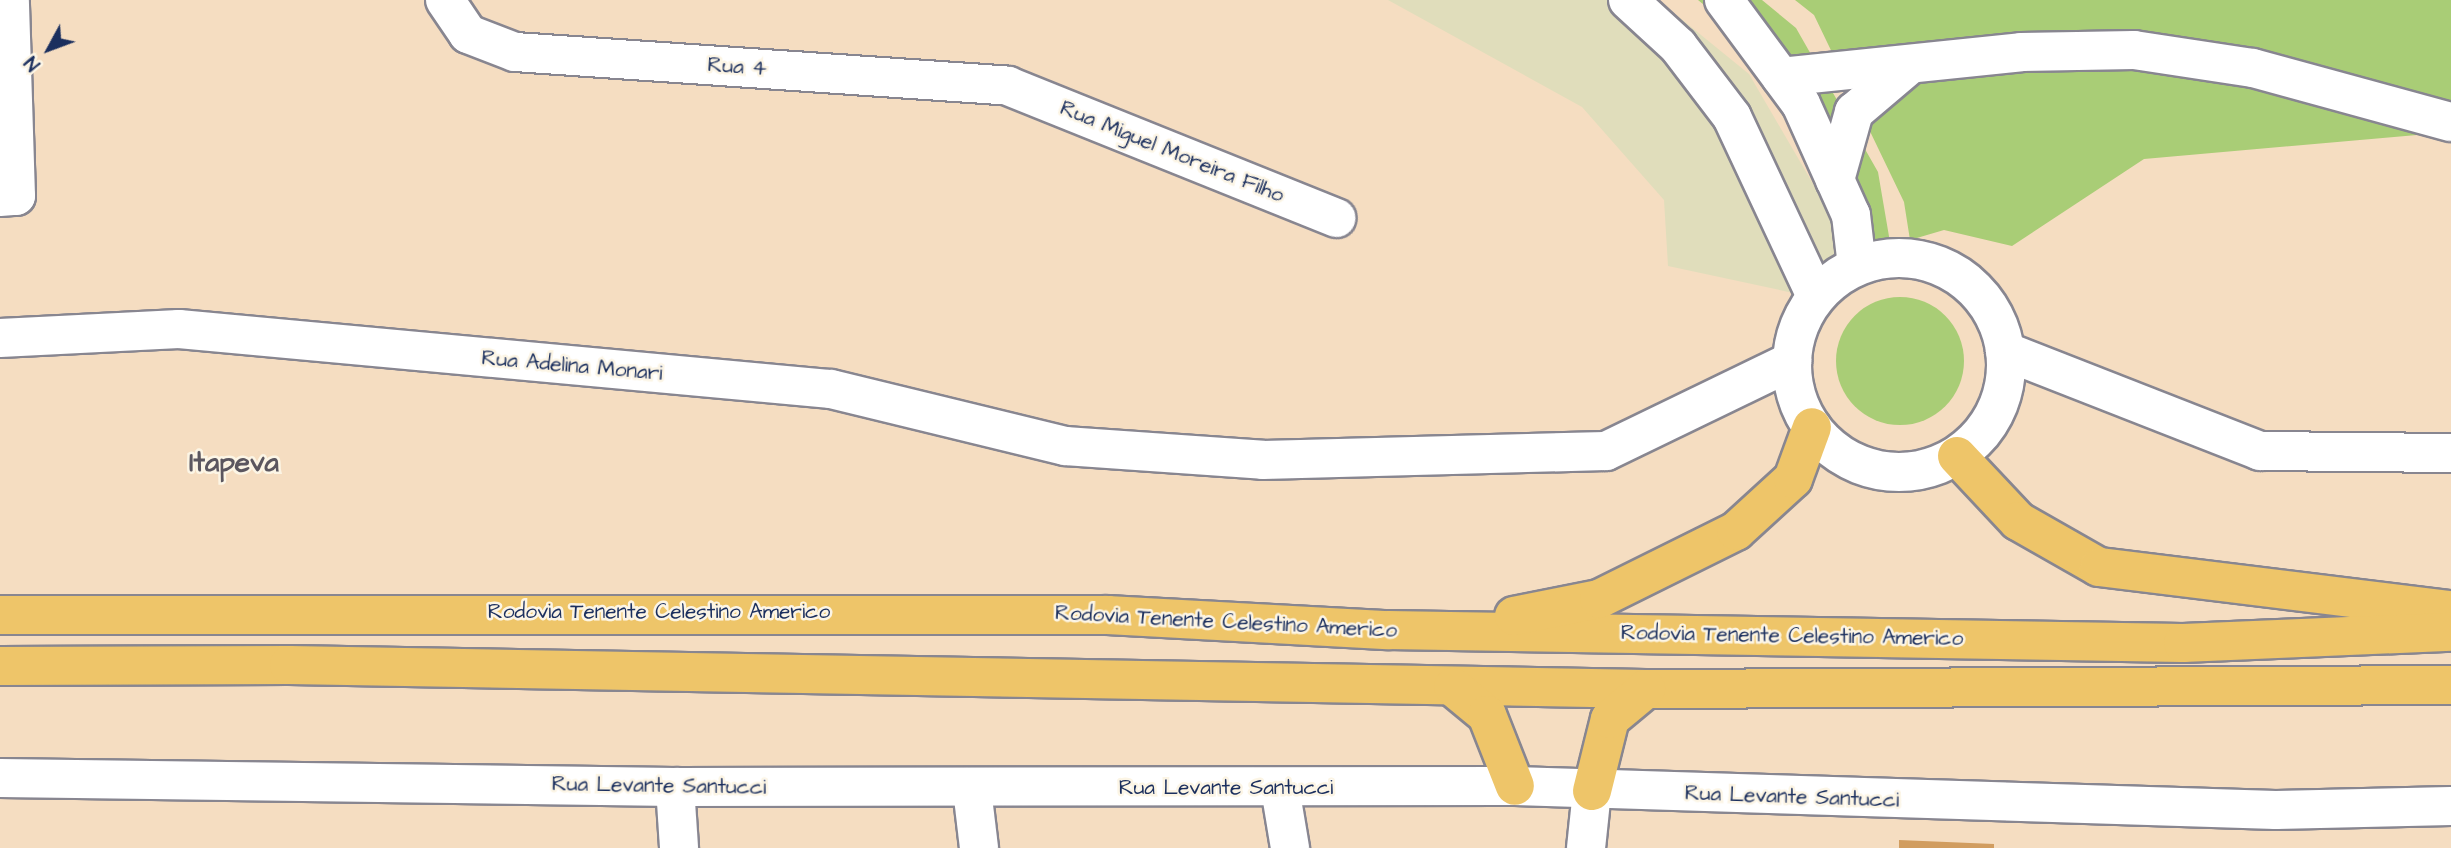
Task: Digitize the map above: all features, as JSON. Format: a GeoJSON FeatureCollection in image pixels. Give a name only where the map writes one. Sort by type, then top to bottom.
{"type":"FeatureCollection","features":[{"type":"Feature","properties":{"kind":"highway"},"geometry":{"type":"LineString","coordinates":[[1440,631],[1599,599],[1685,562],[1737,531],[1793,479],[1812,427]]}},
{"type":"Feature","properties":{"kind":"highway"},"geometry":{"type":"LineString","coordinates":[[1958,456],[2018,521],[2099,567],[2451,610]]}},
{"type":"Feature","properties":{"kind":"highway","name":"Rodovia Tenente Celestino Americo"},"geometry":{"type":"LineString","coordinates":[[0,615],[1108,615],[1440,631],[2183,643],[2451,632]]}},
{"type":"Feature","properties":{"kind":"highway"},"geometry":{"type":"LineString","coordinates":[[0,666],[289,665],[1452,687],[2451,685]]}},
{"type":"Feature","properties":{"kind":"highway"},"geometry":{"type":"LineString","coordinates":[[1452,687],[1487,715],[1515,786]]}},
{"type":"Feature","properties":{"kind":"highway"},"geometry":{"type":"LineString","coordinates":[[1592,791],[1610,719],[1646,688]]}},
{"type":"Feature","properties":{"kind":"street"},"geometry":{"type":"LineString","coordinates":[[0,197],[16,196],[10,0]]}},
{"type":"Feature","properties":{"kind":"street","name":"Rua 4"},"geometry":{"type":"LineString","coordinates":[[445,0],[468,34],[515,52],[1008,86]]}},
{"type":"Feature","properties":{"kind":"street"},"geometry":{"type":"LineString","coordinates":[[1628,0],[1678,46],[1732,117],[1816,296]]}},
{"type":"Feature","properties":{"kind":"street"},"geometry":{"type":"LineString","coordinates":[[1724,0],[1801,104],[1851,215],[1857,266]]}},
{"type":"Feature","properties":{"kind":"street"},"geometry":{"type":"LineString","coordinates":[[1781,77],[1907,66],[2021,52],[2134,50],[2253,68],[2451,122]]}},
{"type":"Feature","properties":{"kind":"street"},"geometry":{"type":"LineString","coordinates":[[1835,180],[1854,112],[1907,66]]}},
{"type":"Feature","properties":{"kind":"street","name":"Rua Miguel Moreira Filho"},"geometry":{"type":"LineString","coordinates":[[1008,86],[1336,218]]}},
{"type":"Feature","properties":{"kind":"street"},"geometry":{"type":"LineString","coordinates":[[1887,258],[1948,269],[1974,288],[1995,316],[2006,351],[1998,407],[1958,456],[1895,472],[1835,450],[1812,427],[1797,396],[1792,361],[1804,316],[1816,296],[1857,266],[1887,258]]}},
{"type":"Feature","properties":{"kind":"street","name":"Rua Adelina Monari"},"geometry":{"type":"LineString","coordinates":[[0,338],[179,328],[831,389],[1065,446],[1138,454],[1263,460],[1606,451],[1792,361]]}},
{"type":"Feature","properties":{"kind":"street"},"geometry":{"type":"LineString","coordinates":[[2006,351],[2260,451],[2451,453]]}},
{"type":"Feature","properties":{"kind":"street","name":"Rua Levante Santucci"},"geometry":{"type":"LineString","coordinates":[[0,778],[676,788],[1515,786],[1592,791],[2276,810],[2451,806]]}},
{"type":"Feature","properties":{"kind":"street"},"geometry":{"type":"LineString","coordinates":[[676,788],[680,848]]}},
{"type":"Feature","properties":{"kind":"street"},"geometry":{"type":"LineString","coordinates":[[1280,788],[1290,848]]}},
{"type":"Feature","properties":{"kind":"street"},"geometry":{"type":"LineString","coordinates":[[972,789],[979,848]]}},
{"type":"Feature","properties":{"kind":"street"},"geometry":{"type":"LineString","coordinates":[[1586,848],[1592,791]]}},
{"type":"Feature","properties":{"kind":"shaded area"},"geometry":{"type":"Polygon","coordinates":[[[1388,0],[1658,0],[1749,74],[1830,213],[1845,283],[1826,300],[1668,266],[1664,200],[1582,107],[1388,0]]]}},
{"type":"Feature","properties":{"kind":"green space"},"geometry":{"type":"Polygon","coordinates":[[[1698,0],[1762,0],[1796,28],[1878,172],[1891,248],[1862,266],[1768,57],[1698,0]]]}},
{"type":"Feature","properties":{"kind":"green space"},"geometry":{"type":"Polygon","coordinates":[[[1795,0],[2451,0],[2451,132],[2144,159],[2012,246],[1944,230],[1910,240],[1904,202],[1814,15],[1795,0]]]}},
{"type":"Feature","properties":{"kind":"green space"},"geometry":{"type":"Polygon","coordinates":[[[1900,297],[1924,302],[1945,316],[1959,337],[1964,361],[1959,385],[1945,406],[1924,420],[1900,425],[1876,420],[1855,406],[1841,385],[1836,361],[1841,337],[1855,316],[1876,302],[1900,297]]]}},
{"type":"Feature","properties":{"kind":"building"},"geometry":{"type":"Polygon","coordinates":[[[1899,840],[1994,844],[1994,848],[1899,848],[1899,840]]]}},
{"type":"Feature","properties":{"kind":"district","name":"Itapeva"},"geometry":{"type":"Point","coordinates":[234,463]}}]}
